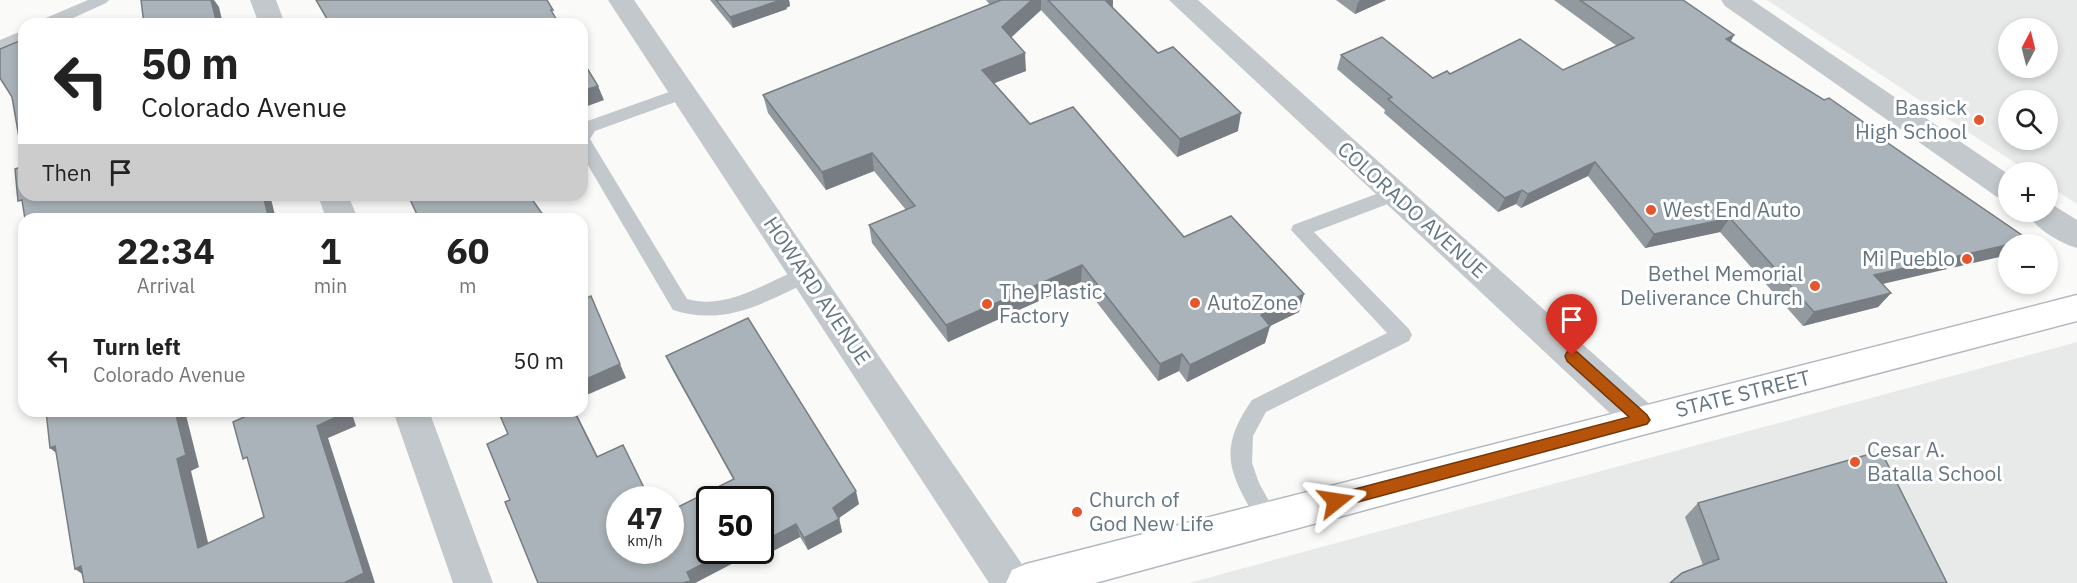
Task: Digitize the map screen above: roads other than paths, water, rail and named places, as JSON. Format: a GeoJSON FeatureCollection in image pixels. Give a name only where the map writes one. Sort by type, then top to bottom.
{"type":"FeatureCollection","features":[{"type":"Feature","properties":{"kind":"main road","name":"STATE STREET"},"geometry":{"type":"LineString","coordinates":[[1026,583],[2077,308]]}},
{"type":"Feature","properties":{"kind":"street"},"geometry":{"type":"LineString","coordinates":[[263,0],[270,18]]}},
{"type":"Feature","properties":{"kind":"street","name":"HOWARD AVENUE"},"geometry":{"type":"LineString","coordinates":[[621,0],[1012,583]]}},
{"type":"Feature","properties":{"kind":"street","name":"COLORADO AVENUE"},"geometry":{"type":"LineString","coordinates":[[1182,0],[1642,420]]}},
{"type":"Feature","properties":{"kind":"street"},"geometry":{"type":"LineString","coordinates":[[1734,0],[1998,182]]}},
{"type":"Feature","properties":{"kind":"street"},"geometry":{"type":"LineString","coordinates":[[2057,222],[2077,236]]}},
{"type":"Feature","properties":{"kind":"street"},"geometry":{"type":"LineString","coordinates":[[413,417],[473,583]]}},
{"type":"Feature","properties":{"kind":"lane"},"geometry":{"type":"LineString","coordinates":[[60,18],[101,0]]}},
{"type":"Feature","properties":{"kind":"lane"},"geometry":{"type":"LineString","coordinates":[[0,46],[18,38]]}},
{"type":"Feature","properties":{"kind":"lane"},"geometry":{"type":"LineString","coordinates":[[588,127],[683,93]]}},
{"type":"Feature","properties":{"kind":"lane"},"geometry":{"type":"LineString","coordinates":[[588,150],[680,306],[694,312],[722,310],[805,275]]}},
{"type":"Feature","properties":{"kind":"lane"},"geometry":{"type":"LineString","coordinates":[[1268,519],[1243,476],[1240,441],[1245,423],[1259,406],[1402,335],[1300,230],[1395,194]]}},
{"type":"Feature","properties":{"kind":"place","name":"Bassick High School"},"geometry":{"type":"Point","coordinates":[1979,120]}},
{"type":"Feature","properties":{"kind":"place","name":"West End Auto"},"geometry":{"type":"Point","coordinates":[1651,210]}},
{"type":"Feature","properties":{"kind":"place","name":"Mi Pueblo"},"geometry":{"type":"Point","coordinates":[1967,259]}},
{"type":"Feature","properties":{"kind":"place","name":"Bethel Memorial Deliverance Church"},"geometry":{"type":"Point","coordinates":[1815,286]}},
{"type":"Feature","properties":{"kind":"place","name":"AutoZone"},"geometry":{"type":"Point","coordinates":[1195,303]}},
{"type":"Feature","properties":{"kind":"place","name":"The Plastic Factory"},"geometry":{"type":"Point","coordinates":[987,304]}},
{"type":"Feature","properties":{"kind":"place","name":"Cesar A. Batalla School"},"geometry":{"type":"Point","coordinates":[1855,462]}},
{"type":"Feature","properties":{"kind":"place","name":"Church of God New Life"},"geometry":{"type":"Point","coordinates":[1077,512]}}]}
